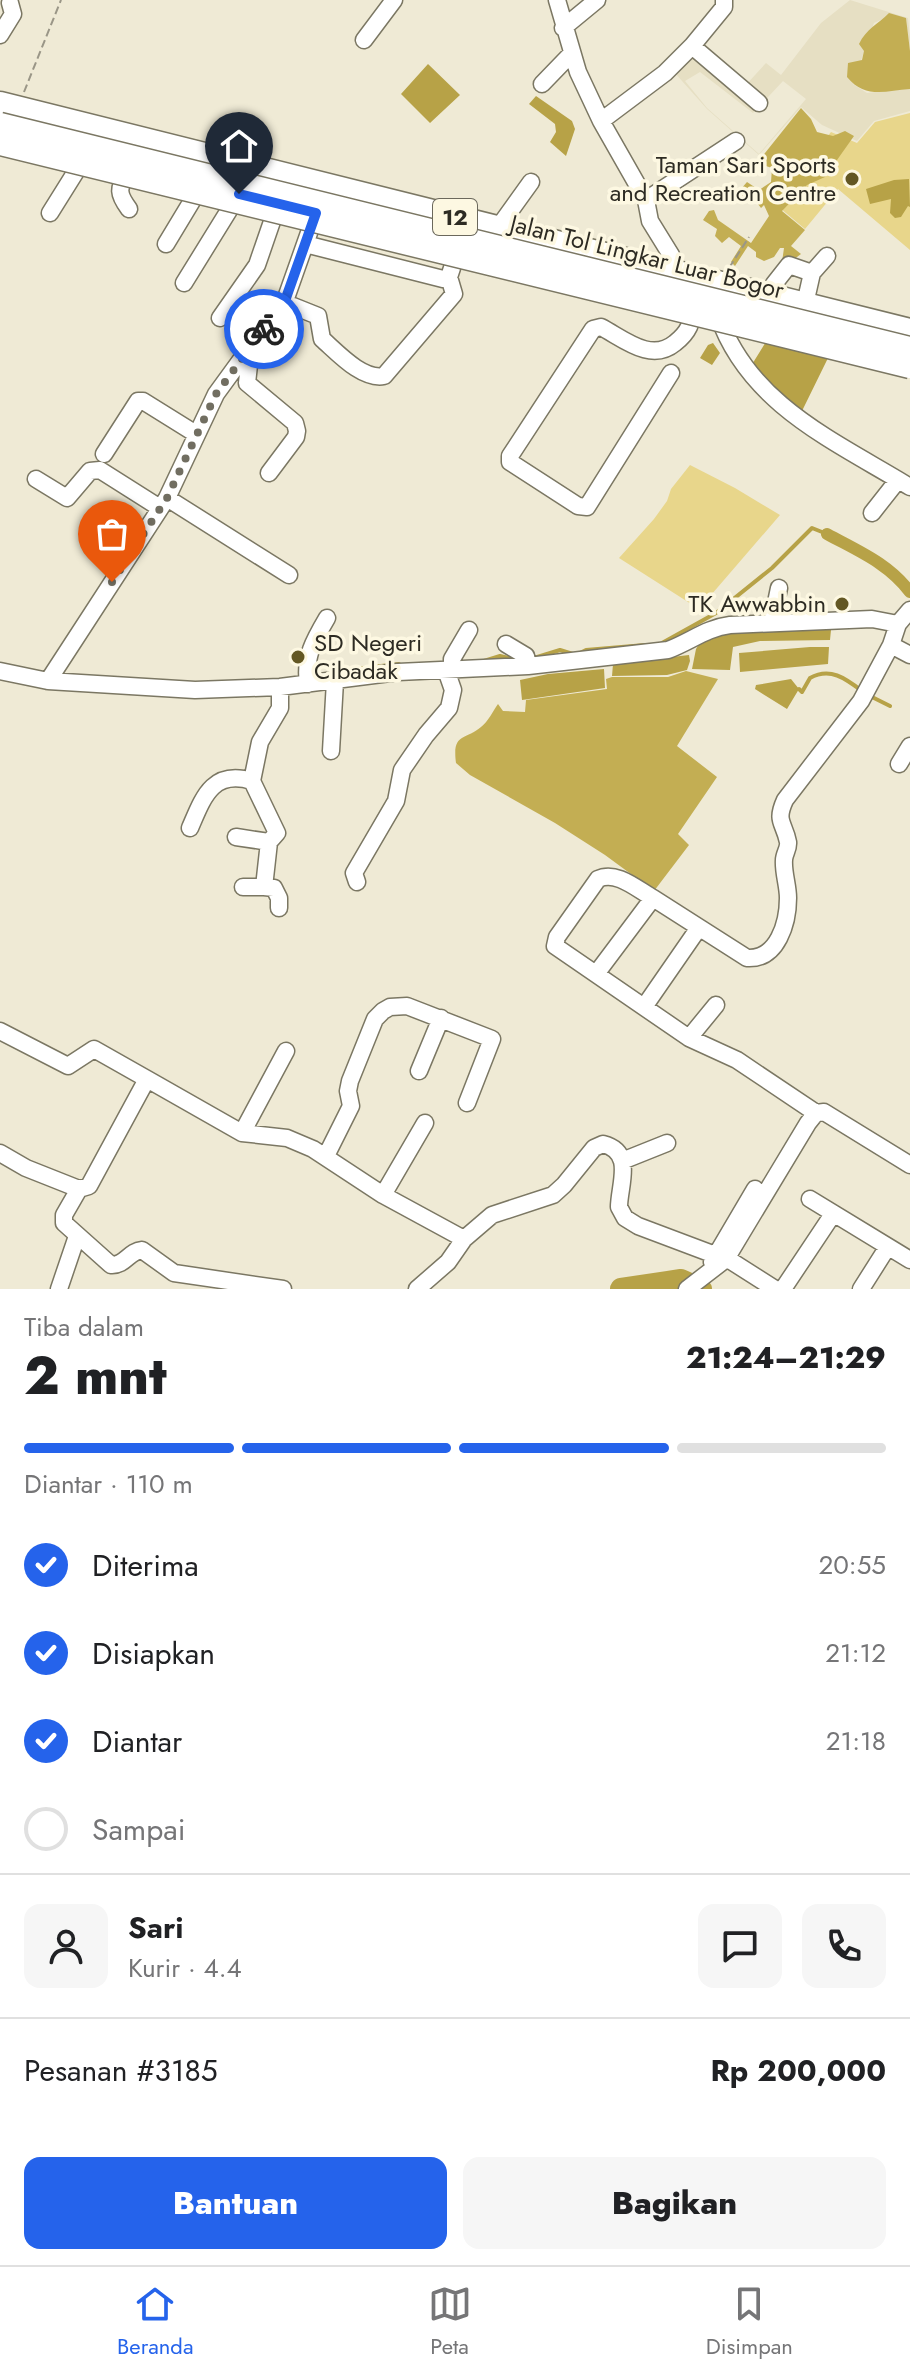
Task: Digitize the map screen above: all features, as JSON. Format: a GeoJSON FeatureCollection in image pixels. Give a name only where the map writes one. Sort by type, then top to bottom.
{"type":"FeatureCollection","features":[{"type":"Feature","properties":{"kind":"highway","name":"12"},"geometry":{"type":"LineString","coordinates":[[10,106],[910,330]]}},
{"type":"Feature","properties":{"kind":"highway","name":"12"},"geometry":{"type":"LineString","coordinates":[[3,135],[910,359]]}},
{"type":"Feature","properties":{"kind":"highway","name":"Jalan Tol Lingkar Luar Bogor"},"geometry":{"type":"LineString","coordinates":[[3,135],[910,348]]}},
{"type":"Feature","properties":{"kind":"highway","name":"Jalan Tol Lingkar Luar Bogor"},"geometry":{"type":"LineString","coordinates":[[3,135],[910,367]]}},
{"type":"Feature","properties":{"kind":"street"},"geometry":{"type":"LineString","coordinates":[[364,40],[394,0]]}},
{"type":"Feature","properties":{"kind":"street"},"geometry":{"type":"LineString","coordinates":[[557,0],[571,54],[601,121],[646,200],[650,221],[671,255],[675,271]]}},
{"type":"Feature","properties":{"kind":"street"},"geometry":{"type":"LineString","coordinates":[[563,28],[597,0]]}},
{"type":"Feature","properties":{"kind":"street"},"geometry":{"type":"LineString","coordinates":[[601,121],[665,73],[724,7],[724,0]]}},
{"type":"Feature","properties":{"kind":"street"},"geometry":{"type":"LineString","coordinates":[[0,35],[13,14],[10,3]]}},
{"type":"Feature","properties":{"kind":"street"},"geometry":{"type":"LineString","coordinates":[[692,46],[759,103]]}},
{"type":"Feature","properties":{"kind":"street"},"geometry":{"type":"LineString","coordinates":[[542,84],[571,54]]}},
{"type":"Feature","properties":{"kind":"street"},"geometry":{"type":"LineString","coordinates":[[0,159],[3,135]]}},
{"type":"Feature","properties":{"kind":"street"},"geometry":{"type":"LineString","coordinates":[[646,200],[736,141]]}},
{"type":"Feature","properties":{"kind":"street"},"geometry":{"type":"LineString","coordinates":[[50,213],[86,156]]}},
{"type":"Feature","properties":{"kind":"street"},"geometry":{"type":"LineString","coordinates":[[129,168],[119,190],[129,209]]}},
{"type":"Feature","properties":{"kind":"street"},"geometry":{"type":"LineString","coordinates":[[498,228],[531,182]]}},
{"type":"Feature","properties":{"kind":"street"},"geometry":{"type":"LineString","coordinates":[[166,244],[202,185]]}},
{"type":"Feature","properties":{"kind":"street"},"geometry":{"type":"LineString","coordinates":[[184,283],[239,194]]}},
{"type":"Feature","properties":{"kind":"street"},"geometry":{"type":"LineString","coordinates":[[220,318],[257,265],[278,204]]}},
{"type":"Feature","properties":{"kind":"street"},"geometry":{"type":"LineString","coordinates":[[269,473],[296,437],[297,431],[295,423],[247,383],[249,365],[293,306],[320,214]]}},
{"type":"Feature","properties":{"kind":"street"},"geometry":{"type":"LineString","coordinates":[[48,681],[163,503],[216,394],[286,298],[320,214]]}},
{"type":"Feature","properties":{"kind":"street"},"geometry":{"type":"LineString","coordinates":[[313,246],[443,279],[449,277]]}},
{"type":"Feature","properties":{"kind":"street"},"geometry":{"type":"LineString","coordinates":[[293,306],[318,316],[322,339],[367,376],[379,378],[454,294],[449,277],[459,248]]}},
{"type":"Feature","properties":{"kind":"street"},"geometry":{"type":"LineString","coordinates":[[805,304],[812,273],[827,256]]}},
{"type":"Feature","properties":{"kind":"street"},"geometry":{"type":"LineString","coordinates":[[769,295],[789,265],[812,273]]}},
{"type":"Feature","properties":{"kind":"street"},"geometry":{"type":"LineString","coordinates":[[671,373],[587,507],[578,506],[510,462],[510,456],[593,329],[601,327],[645,350],[659,352],[671,347],[686,333],[706,307],[743,366],[792,416],[904,483],[872,513]]}},
{"type":"Feature","properties":{"kind":"street"},"geometry":{"type":"LineString","coordinates":[[104,454],[141,401],[196,434]]}},
{"type":"Feature","properties":{"kind":"street"},"geometry":{"type":"LineString","coordinates":[[36,479],[67,498],[90,471],[100,470],[289,575]]}},
{"type":"Feature","properties":{"kind":"street"},"geometry":{"type":"LineString","coordinates":[[772,622],[779,588]]}},
{"type":"Feature","properties":{"kind":"street"},"geometry":{"type":"LineString","coordinates":[[910,610],[898,624],[891,645],[861,701],[785,800],[779,813],[788,842],[784,862],[788,897],[778,942],[763,955],[755,959],[747,958],[614,876],[598,879],[554,942],[559,950],[689,1038],[737,1060],[812,1110],[824,1112],[910,1165]]}},
{"type":"Feature","properties":{"kind":"street"},"geometry":{"type":"LineString","coordinates":[[308,684],[310,647],[327,618]]}},
{"type":"Feature","properties":{"kind":"street"},"geometry":{"type":"LineString","coordinates":[[0,671],[48,681],[195,690],[280,687],[451,666],[668,650],[712,627],[872,619],[898,624]]}},
{"type":"Feature","properties":{"kind":"street"},"geometry":{"type":"LineString","coordinates":[[357,882],[354,873],[396,801],[402,770],[449,708],[453,690],[451,666],[469,630]]}},
{"type":"Feature","properties":{"kind":"street"},"geometry":{"type":"LineString","coordinates":[[506,644],[527,661]]}},
{"type":"Feature","properties":{"kind":"street"},"geometry":{"type":"LineString","coordinates":[[891,645],[910,655]]}},
{"type":"Feature","properties":{"kind":"street"},"geometry":{"type":"LineString","coordinates":[[331,751],[335,681]]}},
{"type":"Feature","properties":{"kind":"street"},"geometry":{"type":"LineString","coordinates":[[264,887],[269,842],[277,833],[252,781],[260,742],[280,708],[280,687]]}},
{"type":"Feature","properties":{"kind":"street"},"geometry":{"type":"LineString","coordinates":[[899,764],[910,746]]}},
{"type":"Feature","properties":{"kind":"street"},"geometry":{"type":"LineString","coordinates":[[190,828],[208,790],[231,778],[252,781]]}},
{"type":"Feature","properties":{"kind":"street"},"geometry":{"type":"LineString","coordinates":[[236,837],[269,842]]}},
{"type":"Feature","properties":{"kind":"street"},"geometry":{"type":"LineString","coordinates":[[243,887],[274,888],[279,898],[279,908]]}},
{"type":"Feature","properties":{"kind":"street"},"geometry":{"type":"LineString","coordinates":[[596,974],[653,898]]}},
{"type":"Feature","properties":{"kind":"street"},"geometry":{"type":"LineString","coordinates":[[644,1007],[698,929]]}},
{"type":"Feature","properties":{"kind":"street"},"geometry":{"type":"LineString","coordinates":[[689,1038],[716,1005]]}},
{"type":"Feature","properties":{"kind":"street"},"geometry":{"type":"LineString","coordinates":[[326,1156],[351,1106],[348,1085],[375,1019],[390,1007],[407,1006],[492,1039],[467,1103]]}},
{"type":"Feature","properties":{"kind":"street"},"geometry":{"type":"LineString","coordinates":[[419,1071],[441,1018]]}},
{"type":"Feature","properties":{"kind":"street"},"geometry":{"type":"LineString","coordinates":[[0,1031],[68,1066],[89,1051],[100,1050],[242,1133],[287,1138],[326,1156],[383,1195],[464,1239]]}},
{"type":"Feature","properties":{"kind":"street"},"geometry":{"type":"LineString","coordinates":[[242,1133],[286,1051]]}},
{"type":"Feature","properties":{"kind":"street"},"geometry":{"type":"LineString","coordinates":[[147,1079],[93,1182],[79,1189],[63,1219],[77,1236],[111,1265],[121,1264],[134,1251],[142,1250],[174,1273],[283,1289]]}},
{"type":"Feature","properties":{"kind":"street"},"geometry":{"type":"LineString","coordinates":[[687,1289],[721,1257],[800,1116],[812,1110],[815,1104],[827,1105],[910,1156]]}},
{"type":"Feature","properties":{"kind":"street"},"geometry":{"type":"LineString","coordinates":[[383,1195],[425,1123]]}},
{"type":"Feature","properties":{"kind":"street"},"geometry":{"type":"LineString","coordinates":[[622,1161],[667,1143]]}},
{"type":"Feature","properties":{"kind":"street"},"geometry":{"type":"LineString","coordinates":[[417,1289],[448,1262],[464,1239],[492,1215],[553,1195],[598,1145],[603,1144],[613,1147],[622,1161],[624,1178],[619,1207],[625,1218],[638,1226],[721,1257],[775,1289]]}},
{"type":"Feature","properties":{"kind":"street"},"geometry":{"type":"LineString","coordinates":[[0,1153],[26,1168],[79,1189]]}},
{"type":"Feature","properties":{"kind":"street"},"geometry":{"type":"LineString","coordinates":[[810,1199],[910,1260]]}},
{"type":"Feature","properties":{"kind":"street"},"geometry":{"type":"LineString","coordinates":[[783,1289],[833,1214]]}},
{"type":"Feature","properties":{"kind":"street"},"geometry":{"type":"LineString","coordinates":[[59,1289],[77,1236]]}},
{"type":"Feature","properties":{"kind":"street"},"geometry":{"type":"LineString","coordinates":[[861,1289],[887,1248]]}},
{"type":"Feature","properties":{"kind":"path"},"geometry":{"type":"LineString","coordinates":[[10,106],[28,77],[61,0]]}},
{"type":"Feature","properties":{"kind":"path"},"geometry":{"type":"LineString","coordinates":[[720,283],[749,237]]}},
{"type":"Feature","properties":{"kind":"shaded area"},"geometry":{"type":"Polygon","coordinates":[[[850,0],[908,18],[910,51],[906,19],[883,19],[874,23],[853,84],[867,93],[910,88],[910,111],[874,121],[857,141],[822,125],[801,107],[759,155],[707,109],[674,72],[698,50],[744,87],[766,63],[781,75],[821,23],[850,0]],[[700,72],[685,81],[707,108],[759,154],[806,99],[783,81],[753,113],[700,72]]]}},
{"type":"Feature","properties":{"kind":"shaded area"},"geometry":{"type":"Polygon","coordinates":[[[889,13],[906,18],[910,89],[868,91],[847,77],[848,63],[862,60],[864,51],[859,44],[869,30],[889,13]]]}},
{"type":"Feature","properties":{"kind":"shaded area"},"geometry":{"type":"Polygon","coordinates":[[[428,64],[460,95],[430,123],[401,94],[428,64]]]}},
{"type":"Feature","properties":{"kind":"shaded area"},"geometry":{"type":"Polygon","coordinates":[[[536,96],[572,121],[575,129],[566,156],[550,142],[556,132],[555,124],[529,104],[536,96]]]}},
{"type":"Feature","properties":{"kind":"shaded area"},"geometry":{"type":"Polygon","coordinates":[[[801,108],[817,132],[833,136],[845,131],[854,136],[825,177],[807,185],[782,211],[805,230],[791,246],[801,254],[793,260],[782,262],[784,248],[780,248],[774,257],[764,261],[756,257],[756,252],[748,246],[735,266],[731,262],[741,246],[729,237],[722,243],[715,236],[717,229],[703,220],[709,211],[714,210],[718,220],[751,243],[769,216],[764,205],[761,208],[758,204],[762,195],[750,189],[739,202],[734,197],[747,182],[759,190],[771,182],[772,168],[757,163],[801,108]]]}},
{"type":"Feature","properties":{"kind":"shaded area","name":"Taman Sari Sports and Recreation Centre"},"geometry":{"type":"Polygon","coordinates":[[[910,113],[910,250],[838,189],[805,229],[774,203],[831,132],[857,143],[875,122],[910,113]]]}},
{"type":"Feature","properties":{"kind":"shaded area"},"geometry":{"type":"Polygon","coordinates":[[[909,179],[910,207],[901,217],[895,218],[890,213],[891,199],[870,204],[866,189],[894,180],[909,179]]]}},
{"type":"Feature","properties":{"kind":"shaded area"},"geometry":{"type":"Polygon","coordinates":[[[767,340],[828,358],[802,411],[751,366],[767,340]]]}},
{"type":"Feature","properties":{"kind":"shaded area"},"geometry":{"type":"Polygon","coordinates":[[[713,343],[720,353],[712,365],[700,358],[708,345],[713,343]]]}},
{"type":"Feature","properties":{"kind":"shaded area"},"geometry":{"type":"Polygon","coordinates":[[[690,465],[780,515],[699,609],[619,558],[654,519],[667,501],[671,489],[690,465]]]}},
{"type":"Feature","properties":{"kind":"shaded area"},"geometry":{"type":"Polygon","coordinates":[[[804,627],[831,630],[830,640],[760,641],[733,647],[730,670],[692,669],[701,641],[708,641],[716,633],[804,627]]]}},
{"type":"Feature","properties":{"kind":"shaded area"},"geometry":{"type":"Polygon","coordinates":[[[829,647],[828,664],[740,672],[739,653],[829,647]]]}},
{"type":"Feature","properties":{"kind":"shaded area"},"geometry":{"type":"Polygon","coordinates":[[[689,655],[687,670],[667,675],[612,676],[613,664],[689,655]]]}},
{"type":"Feature","properties":{"kind":"shaded area"},"geometry":{"type":"Polygon","coordinates":[[[604,669],[605,688],[522,700],[520,680],[604,669]]]}},
{"type":"Feature","properties":{"kind":"shaded area"},"geometry":{"type":"Polygon","coordinates":[[[686,671],[718,679],[677,746],[717,777],[678,834],[689,845],[654,891],[605,855],[470,775],[456,763],[458,742],[484,725],[498,704],[503,711],[525,712],[526,700],[607,689],[606,679],[612,677],[668,677],[686,671]]]}},
{"type":"Feature","properties":{"kind":"shaded area"},"geometry":{"type":"Polygon","coordinates":[[[791,679],[799,689],[787,709],[755,689],[756,685],[791,679]]]}},
{"type":"Feature","properties":{"kind":"waterway"},"geometry":{"type":"LineString","coordinates":[[662,643],[716,613],[772,568],[812,528],[827,534]]}},
{"type":"Feature","properties":{"kind":"waterway"},"geometry":{"type":"LineString","coordinates":[[827,534],[882,565],[910,592]]}},
{"type":"Feature","properties":{"kind":"waterway"},"geometry":{"type":"LineString","coordinates":[[534,658],[560,650],[576,655],[586,650],[645,645]]}},
{"type":"Feature","properties":{"kind":"waterway"},"geometry":{"type":"LineString","coordinates":[[484,661],[500,656],[518,660]]}},
{"type":"Feature","properties":{"kind":"waterway"},"geometry":{"type":"LineString","coordinates":[[354,669],[399,664]]}},
{"type":"Feature","properties":{"kind":"waterway"},"geometry":{"type":"LineString","coordinates":[[799,689],[802,692],[810,678],[831,674],[862,691]]}},
{"type":"Feature","properties":{"kind":"waterway"},"geometry":{"type":"LineString","coordinates":[[870,696],[890,706]]}},
{"type":"Feature","properties":{"kind":"waterway"},"geometry":{"type":"LineString","coordinates":[[621,1289],[681,1280],[701,1289]]}},
{"type":"Feature","properties":{"kind":"way so far"},"geometry":{"type":"LineString","coordinates":[[112,582],[167,498],[216,394],[264,329]]}},
{"type":"Feature","properties":{"kind":"place","name":"Taman Sari Sports and Recreation Centre"},"geometry":{"type":"Point","coordinates":[852,179]}},
{"type":"Feature","properties":{"kind":"place","name":"TK Awwabbin"},"geometry":{"type":"Point","coordinates":[842,604]}},
{"type":"Feature","properties":{"kind":"place","name":"SD Negeri Cibadak"},"geometry":{"type":"Point","coordinates":[298,657]}},
{"type":"Feature","properties":{"kind":"route"},"geometry":{"type":"LineString","coordinates":[[239,194],[316,213],[286,298],[264,329]]}}]}
